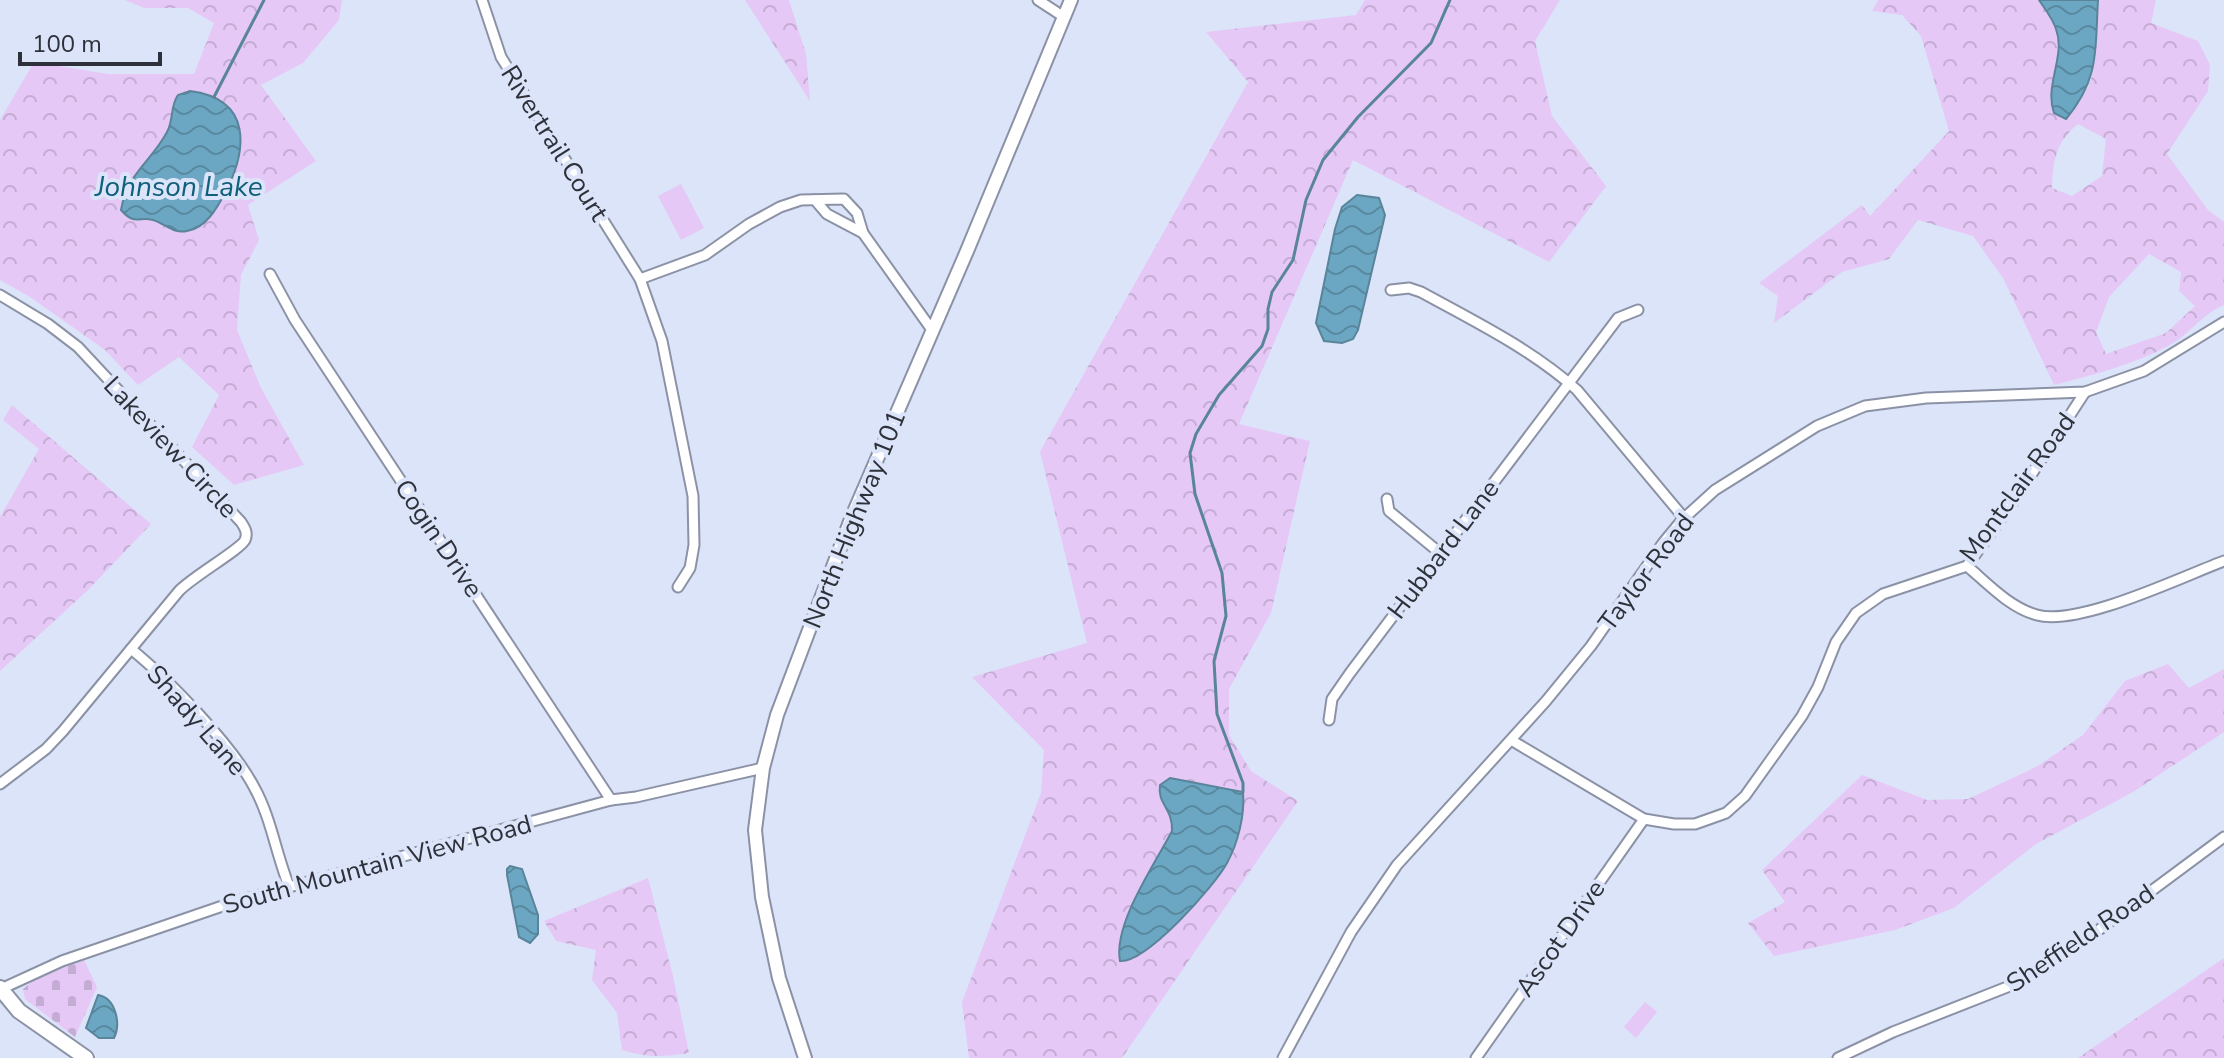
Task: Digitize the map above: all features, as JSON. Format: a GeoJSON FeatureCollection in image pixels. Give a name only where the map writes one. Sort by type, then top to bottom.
{"type":"FeatureCollection","features":[{"type":"Feature","properties":{"kind":"main road","name":"North Highway 101"},"geometry":{"type":"LineString","coordinates":[[805,1058],[770,944],[756,854],[757,806],[763,768],[777,715],[851,519],[1071,0]]}},
{"type":"Feature","properties":{"kind":"main road"},"geometry":{"type":"LineString","coordinates":[[0,989],[19,1011],[86,1058]]}},
{"type":"Feature","properties":{"kind":"street","name":"Rivertrail Court"},"geometry":{"type":"LineString","coordinates":[[482,0],[501,57],[640,279],[662,341],[693,496],[694,545],[690,568],[678,587]]}},
{"type":"Feature","properties":{"kind":"street"},"geometry":{"type":"LineString","coordinates":[[1038,0],[1064,17]]}},
{"type":"Feature","properties":{"kind":"street"},"geometry":{"type":"LineString","coordinates":[[640,279],[705,255],[780,207],[801,200],[844,199],[857,213],[863,233],[932,330]]}},
{"type":"Feature","properties":{"kind":"street"},"geometry":{"type":"LineString","coordinates":[[815,200],[827,214],[863,233]]}},
{"type":"Feature","properties":{"kind":"street","name":"Cogin Drive"},"geometry":{"type":"LineString","coordinates":[[270,274],[303,331],[611,800]]}},
{"type":"Feature","properties":{"kind":"street"},"geometry":{"type":"LineString","coordinates":[[1391,290],[1409,288],[1421,292],[1521,346],[1568,382],[1684,518]]}},
{"type":"Feature","properties":{"kind":"street","name":"Lakeview Circle"},"geometry":{"type":"LineString","coordinates":[[0,295],[48,324],[78,347],[245,529],[244,543],[188,581],[46,749],[0,784]]}},
{"type":"Feature","properties":{"kind":"street","name":"Hubbard Lane"},"geometry":{"type":"LineString","coordinates":[[1329,720],[1332,699],[1568,382],[1618,318],[1638,310]]}},
{"type":"Feature","properties":{"kind":"street","name":"Taylor Road"},"geometry":{"type":"LineString","coordinates":[[1283,1058],[1330,968],[1375,894],[1418,840],[1511,740],[1591,646],[1684,518],[1715,490],[1792,440],[1865,406],[1926,398],[2085,392],[2144,371],[2224,322]]}},
{"type":"Feature","properties":{"kind":"street","name":"Montclair Road"},"geometry":{"type":"LineString","coordinates":[[1511,740],[1644,819],[1695,824],[1712,819],[1735,806],[1772,761],[1802,716],[1818,687],[1836,642],[1856,613],[1883,594],[1967,566],[2085,392]]}},
{"type":"Feature","properties":{"kind":"street"},"geometry":{"type":"LineString","coordinates":[[1387,499],[1389,511],[1440,553]]}},
{"type":"Feature","properties":{"kind":"street"},"geometry":{"type":"LineString","coordinates":[[1967,566],[2026,611],[2055,618],[2098,609],[2224,561]]}},
{"type":"Feature","properties":{"kind":"street","name":"Shady Lane"},"geometry":{"type":"LineString","coordinates":[[131,649],[170,685],[231,752],[247,775],[261,801],[289,886]]}},
{"type":"Feature","properties":{"kind":"street","name":"South Mountain View Road"},"geometry":{"type":"LineString","coordinates":[[0,989],[123,939],[289,886],[611,800],[763,768]]}},
{"type":"Feature","properties":{"kind":"street","name":"Ascot Drive"},"geometry":{"type":"LineString","coordinates":[[1476,1058],[1644,819]]}},
{"type":"Feature","properties":{"kind":"street","name":"Sheffield Road"},"geometry":{"type":"LineString","coordinates":[[1838,1058],[1893,1032],[2025,980],[2096,932],[2224,837]]}},
{"type":"Feature","properties":{"kind":"green space"},"geometry":{"type":"Polygon","coordinates":[[[125,0],[342,0],[339,20],[303,63],[261,85],[316,161],[248,205],[259,240],[241,275],[237,330],[261,388],[304,465],[234,485],[192,447],[219,395],[179,357],[138,385],[105,350],[30,297],[0,280],[0,120],[34,62],[108,74],[194,74],[214,23],[188,8],[144,8],[125,0]]]}},
{"type":"Feature","properties":{"kind":"green space"},"geometry":{"type":"Polygon","coordinates":[[[745,0],[789,0],[806,54],[810,101],[745,0]]]}},
{"type":"Feature","properties":{"kind":"green space"},"geometry":{"type":"Polygon","coordinates":[[[1365,0],[1560,0],[1535,41],[1552,116],[1606,186],[1549,262],[1353,160],[1239,424],[1310,441],[1271,613],[1229,689],[1229,735],[1251,771],[1298,801],[1122,1058],[969,1058],[962,1002],[1041,793],[1044,750],[972,677],[1087,643],[1040,452],[1248,82],[1206,32],[1356,15],[1365,0]]]}},
{"type":"Feature","properties":{"kind":"green space"},"geometry":{"type":"Polygon","coordinates":[[[1878,0],[2039,0],[2057,30],[2057,59],[2050,101],[2088,88],[2093,71],[2098,0],[2156,0],[2151,23],[2198,41],[2210,65],[2208,91],[2167,154],[2208,210],[2224,222],[2224,305],[2176,341],[2154,353],[2112,369],[2054,385],[2003,278],[1973,236],[1918,220],[1889,259],[1842,272],[1774,323],[1778,296],[1759,283],[1862,205],[1870,216],[1949,131],[1921,36],[1902,15],[1872,11],[1878,0]],[[2078,124],[2060,145],[2052,188],[2072,196],[2102,176],[2106,139],[2078,124]],[[2149,254],[2109,297],[2096,332],[2106,354],[2166,333],[2195,306],[2179,291],[2181,272],[2149,254]]]}},
{"type":"Feature","properties":{"kind":"green space"},"geometry":{"type":"Polygon","coordinates":[[[681,184],[704,228],[681,240],[658,196],[681,184]]]}},
{"type":"Feature","properties":{"kind":"green space"},"geometry":{"type":"Polygon","coordinates":[[[12,405],[151,524],[88,590],[0,671],[0,517],[39,449],[3,420],[12,405]]]}},
{"type":"Feature","properties":{"kind":"green space"},"geometry":{"type":"Polygon","coordinates":[[[2168,664],[2189,688],[2224,669],[2224,732],[2133,792],[2036,844],[1954,908],[1895,930],[1774,956],[1748,923],[1785,902],[1762,870],[1862,775],[1927,800],[1968,799],[2038,766],[2083,735],[2125,681],[2168,664]]]}},
{"type":"Feature","properties":{"kind":"green space"},"geometry":{"type":"Polygon","coordinates":[[[648,878],[689,1053],[655,1056],[622,1050],[617,1013],[592,980],[596,950],[556,941],[544,921],[648,878]]]}},
{"type":"Feature","properties":{"kind":"green space"},"geometry":{"type":"Polygon","coordinates":[[[2224,958],[2224,1058],[2078,1058],[2224,958]]]}},
{"type":"Feature","properties":{"kind":"green space"},"geometry":{"type":"Polygon","coordinates":[[[84,960],[97,987],[75,1037],[25,999],[23,989],[38,977],[84,960]]]}},
{"type":"Feature","properties":{"kind":"green space"},"geometry":{"type":"Polygon","coordinates":[[[1645,1002],[1657,1012],[1636,1038],[1624,1027],[1645,1002]]]}},
{"type":"Feature","properties":{"kind":"water"},"geometry":{"type":"Polygon","coordinates":[[[2039,0],[2098,0],[2094,63],[2085,90],[2066,119],[2054,113],[2052,92],[2058,39],[2053,22],[2039,0]]]}},
{"type":"Feature","properties":{"kind":"water","name":"Johnson Lake"},"geometry":{"type":"Polygon","coordinates":[[[190,91],[225,104],[239,128],[240,144],[233,176],[214,211],[200,226],[182,232],[153,220],[134,219],[121,210],[134,177],[167,132],[178,95],[190,91]]]}},
{"type":"Feature","properties":{"kind":"water"},"geometry":{"type":"Polygon","coordinates":[[[1357,195],[1379,198],[1385,215],[1358,330],[1353,339],[1342,343],[1324,341],[1316,323],[1335,229],[1342,207],[1357,195]]]}},
{"type":"Feature","properties":{"kind":"water"},"geometry":{"type":"Polygon","coordinates":[[[1170,778],[1243,792],[1242,819],[1237,838],[1220,874],[1178,922],[1146,950],[1120,961],[1120,946],[1129,912],[1172,831],[1160,791],[1160,785],[1170,778]]]}},
{"type":"Feature","properties":{"kind":"water"},"geometry":{"type":"Polygon","coordinates":[[[510,866],[522,869],[538,915],[538,934],[530,943],[519,937],[507,875],[510,866]]]}},
{"type":"Feature","properties":{"kind":"water"},"geometry":{"type":"Polygon","coordinates":[[[98,995],[113,1006],[117,1026],[114,1038],[99,1038],[86,1028],[98,995]]]}},
{"type":"Feature","properties":{"kind":"waterway"},"geometry":{"type":"LineString","coordinates":[[214,97],[264,0]]}},
{"type":"Feature","properties":{"kind":"waterway"},"geometry":{"type":"LineString","coordinates":[[1243,792],[1243,783],[1217,714],[1214,661],[1226,616],[1222,573],[1195,494],[1190,453],[1196,434],[1219,395],[1262,346],[1268,329],[1272,292],[1293,260],[1306,200],[1323,160],[1358,117],[1431,43],[1450,0]]}}]}
